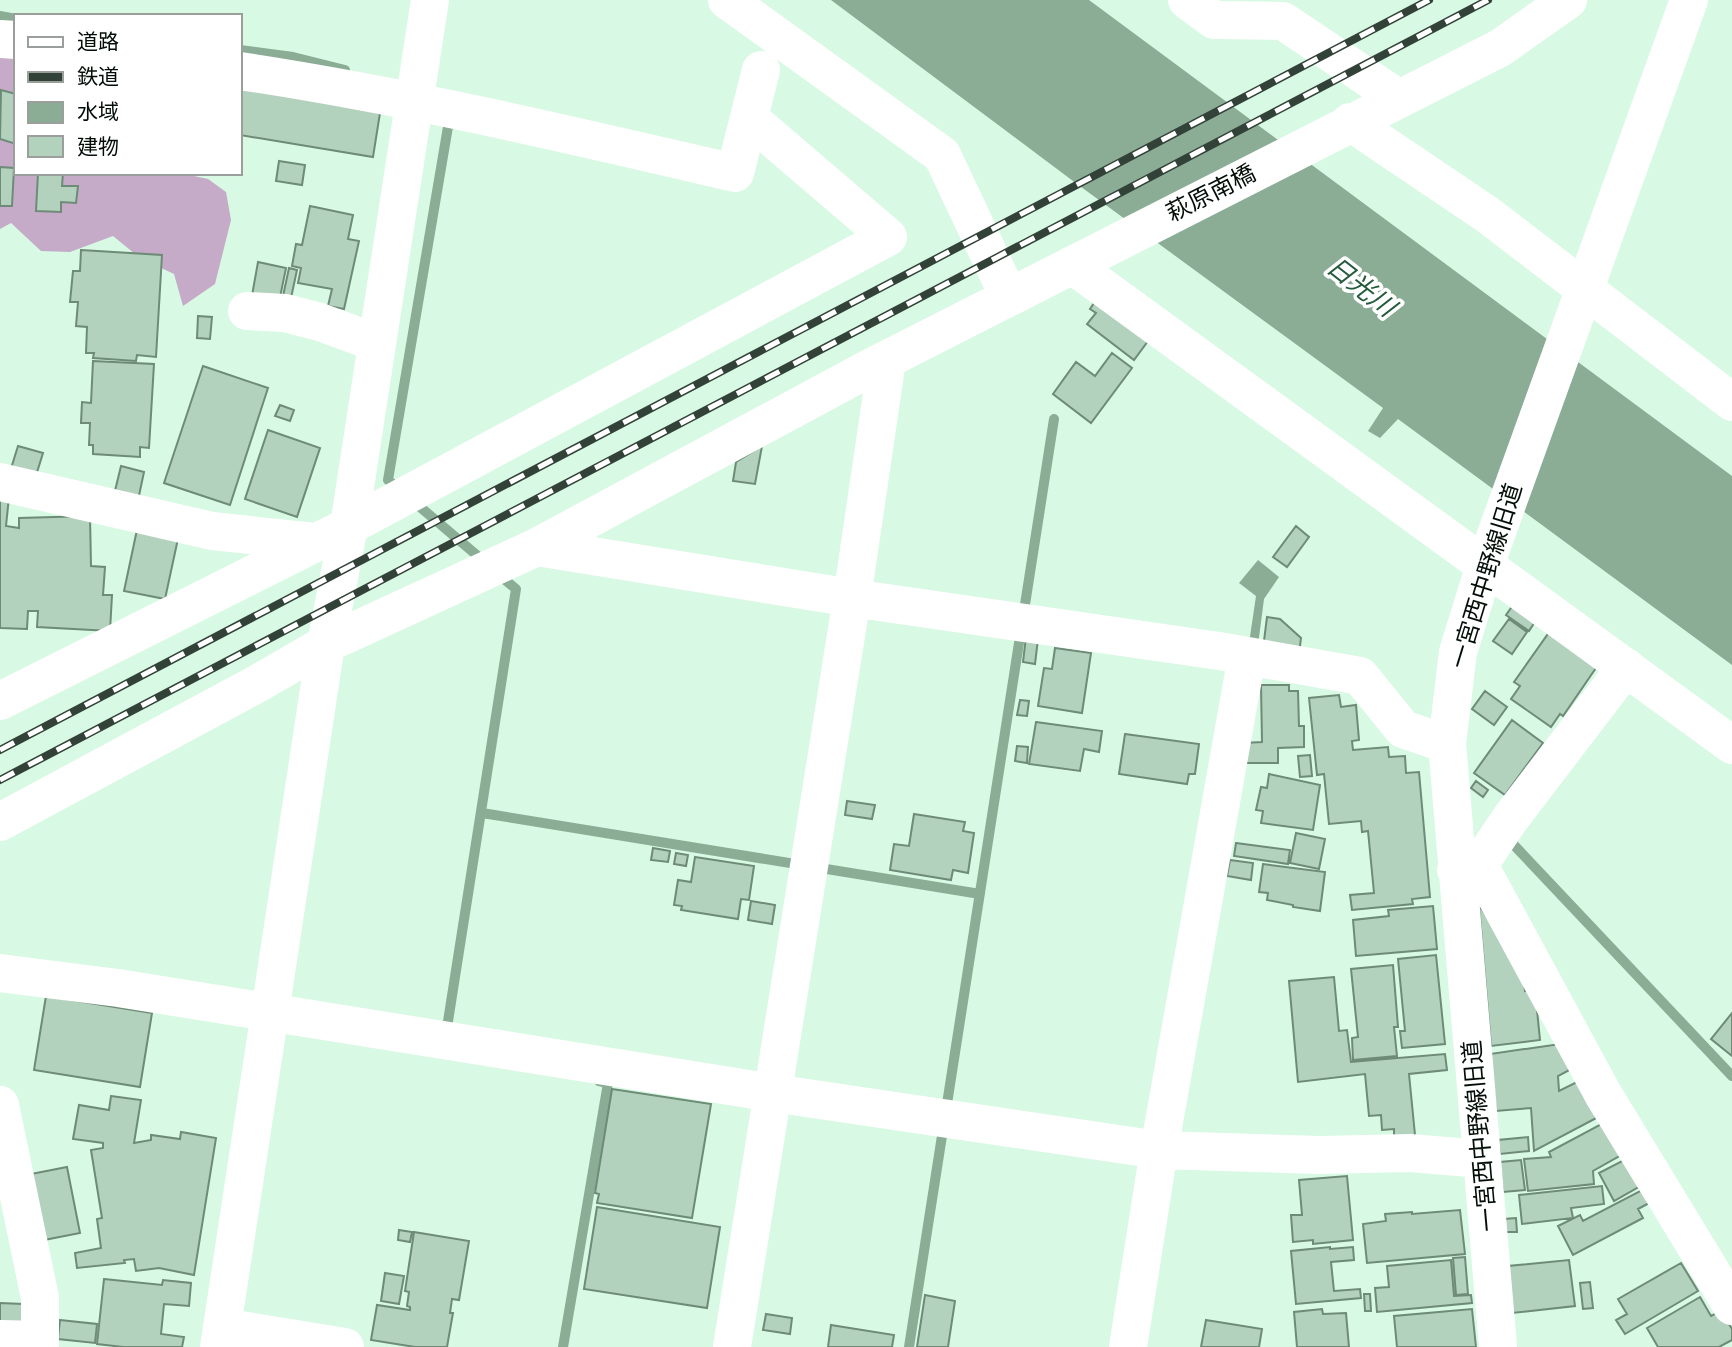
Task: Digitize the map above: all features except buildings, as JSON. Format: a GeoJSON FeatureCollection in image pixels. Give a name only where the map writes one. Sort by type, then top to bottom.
{"type":"FeatureCollection","features":[{"type":"Feature","properties":{"kind":"street"},"geometry":{"type":"LineString","coordinates":[[345,1347],[220,1337],[326,645],[349,526],[430,0]]}},
{"type":"Feature","properties":{"kind":"street"},"geometry":{"type":"LineString","coordinates":[[727,0],[942,155],[1009,297]]}},
{"type":"Feature","properties":{"kind":"street"},"geometry":{"type":"LineString","coordinates":[[1187,0],[1214,20],[1283,21],[1398,98]]}},
{"type":"Feature","properties":{"kind":"street","name":"萩原南橋"},"geometry":{"type":"LineString","coordinates":[[0,822],[326,645],[537,547],[887,360],[1500,48],[1567,0]]}},
{"type":"Feature","properties":{"kind":"street","name":"一宮西中野線旧道"},"geometry":{"type":"LineString","coordinates":[[1498,1347],[1482,1159],[1468,867],[1447,744],[1458,652],[1485,565],[1689,0]]}},
{"type":"Feature","properties":{"kind":"street"},"geometry":{"type":"LineString","coordinates":[[242,71],[522,123],[735,173],[761,70]]}},
{"type":"Feature","properties":{"kind":"street"},"geometry":{"type":"LineString","coordinates":[[0,701],[349,526],[888,237],[749,118]]}},
{"type":"Feature","properties":{"kind":"street"},"geometry":{"type":"LineString","coordinates":[[1350,122],[1488,215],[1732,402]]}},
{"type":"Feature","properties":{"kind":"street"},"geometry":{"type":"LineString","coordinates":[[1072,265],[1732,745]]}},
{"type":"Feature","properties":{"kind":"street"},"geometry":{"type":"LineString","coordinates":[[247,311],[285,313],[320,322],[377,344]]}},
{"type":"Feature","properties":{"kind":"street"},"geometry":{"type":"LineString","coordinates":[[732,1347],[852,598],[887,360]]}},
{"type":"Feature","properties":{"kind":"street"},"geometry":{"type":"LineString","coordinates":[[0,482],[212,531],[314,542]]}},
{"type":"Feature","properties":{"kind":"street"},"geometry":{"type":"LineString","coordinates":[[537,547],[852,598],[1247,656],[1360,676],[1403,730],[1447,744]]}},
{"type":"Feature","properties":{"kind":"street"},"geometry":{"type":"LineString","coordinates":[[1128,1347],[1159,1150],[1247,656]]}},
{"type":"Feature","properties":{"kind":"street"},"geometry":{"type":"LineString","coordinates":[[1626,667],[1510,819],[1468,867],[1732,1307]]}},
{"type":"Feature","properties":{"kind":"street"},"geometry":{"type":"LineString","coordinates":[[0,973],[118,988],[773,1093],[1159,1150],[1320,1155],[1410,1153],[1482,1159]]}},
{"type":"Feature","properties":{"kind":"street"},"geometry":{"type":"LineString","coordinates":[[0,1105],[40,1298],[39,1344],[0,1339]]}},
{"type":"Feature","properties":{"kind":"shaded area"},"geometry":{"type":"Polygon","coordinates":[[[0,28],[14,28],[14,175],[189,175],[208,179],[226,192],[231,220],[215,284],[183,306],[174,274],[140,258],[113,236],[70,252],[41,251],[11,223],[0,229],[0,28]]]}},
{"type":"Feature","properties":{"kind":"water","name":"日光川"},"geometry":{"type":"Polygon","coordinates":[[[831,0],[1089,0],[1732,476],[1732,665],[1398,419],[1380,438],[1368,431],[1383,408],[831,0]]]}},
{"type":"Feature","properties":{"kind":"water"},"geometry":{"type":"Polygon","coordinates":[[[1258,560],[1279,577],[1264,599],[1257,653],[1248,650],[1256,596],[1239,583],[1258,560]]]}},
{"type":"Feature","properties":{"kind":"waterway"},"geometry":{"type":"LineString","coordinates":[[0,16],[14,19]]}},
{"type":"Feature","properties":{"kind":"waterway"},"geometry":{"type":"LineString","coordinates":[[242,50],[293,57],[345,70]]}},
{"type":"Feature","properties":{"kind":"waterway"},"geometry":{"type":"LineString","coordinates":[[401,491],[388,480],[450,115]]}},
{"type":"Feature","properties":{"kind":"waterway"},"geometry":{"type":"LineString","coordinates":[[909,1347],[1054,419]]}},
{"type":"Feature","properties":{"kind":"waterway"},"geometry":{"type":"LineString","coordinates":[[413,501],[486,563]]}},
{"type":"Feature","properties":{"kind":"waterway"},"geometry":{"type":"LineString","coordinates":[[446,1034],[516,589],[498,574]]}},
{"type":"Feature","properties":{"kind":"waterway"},"geometry":{"type":"LineString","coordinates":[[482,813],[980,894]]}},
{"type":"Feature","properties":{"kind":"waterway"},"geometry":{"type":"LineString","coordinates":[[1512,843],[1732,1076]]}},
{"type":"Feature","properties":{"kind":"waterway"},"geometry":{"type":"LineString","coordinates":[[563,1347],[608,1083],[599,1081]]}},
{"type":"Feature","properties":{"kind":"railway"},"geometry":{"type":"LineString","coordinates":[[0,750],[1429,0]]}},
{"type":"Feature","properties":{"kind":"railway"},"geometry":{"type":"LineString","coordinates":[[0,780],[1488,0]]}}]}
